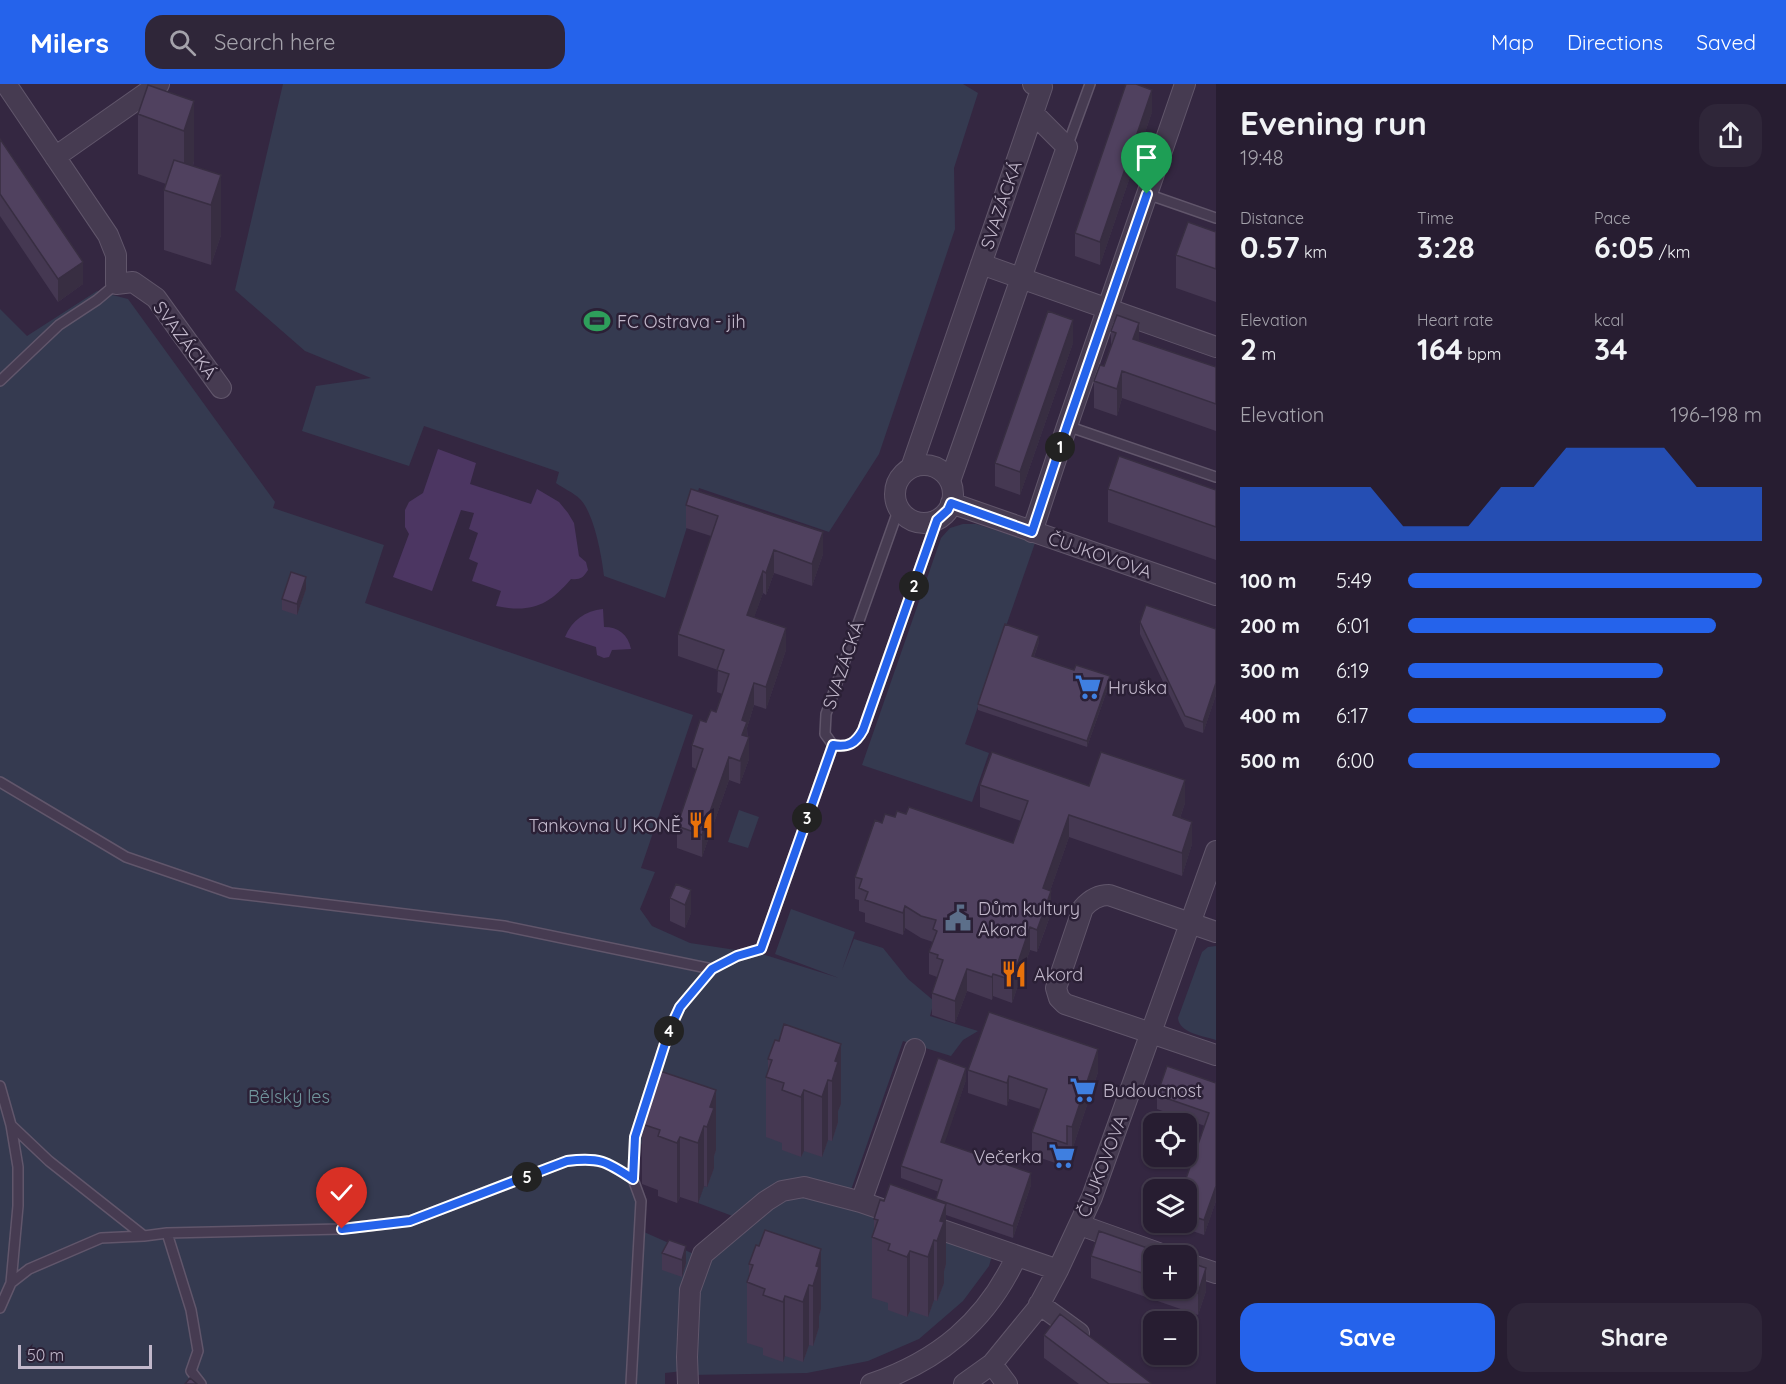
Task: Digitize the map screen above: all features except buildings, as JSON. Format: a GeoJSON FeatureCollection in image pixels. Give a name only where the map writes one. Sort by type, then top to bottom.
{"type":"FeatureCollection","features":[{"type":"Feature","properties":{"kind":"street"},"geometry":{"type":"LineString","coordinates":[[6,84],[108,235],[116,255],[116,284]]}},
{"type":"Feature","properties":{"kind":"street"},"geometry":{"type":"LineString","coordinates":[[55,156],[159,84]]}},
{"type":"Feature","properties":{"kind":"street"},"geometry":{"type":"LineString","coordinates":[[1032,532],[1185,84]]}},
{"type":"Feature","properties":{"kind":"street","name":"SVAZÁCKÁ"},"geometry":{"type":"LineString","coordinates":[[911,468],[1033,113],[1039,85]]}},
{"type":"Feature","properties":{"kind":"street"},"geometry":{"type":"LineString","coordinates":[[950,481],[1067,147],[1033,113]]}},
{"type":"Feature","properties":{"kind":"street"},"geometry":{"type":"LineString","coordinates":[[981,264],[1216,347]]}},
{"type":"Feature","properties":{"kind":"street","name":"SVAZÁCKÁ"},"geometry":{"type":"LineString","coordinates":[[116,284],[133,282],[156,298],[220,388]]}},
{"type":"Feature","properties":{"kind":"street"},"geometry":{"type":"LineString","coordinates":[[933,467],[950,481],[951,503],[948,510],[937,520],[922,523],[915,521],[899,508],[895,494],[896,487],[904,473],[911,468],[933,467]]}},
{"type":"Feature","properties":{"kind":"street","name":"ČUJKOVOVA"},"geometry":{"type":"LineString","coordinates":[[951,503],[1216,595]]}},
{"type":"Feature","properties":{"kind":"street","name":"ČUJKOVOVA"},"geometry":{"type":"LineString","coordinates":[[964,1384],[992,1364],[1039,1304],[1080,1225],[1216,851]]}},
{"type":"Feature","properties":{"kind":"street"},"geometry":{"type":"LineString","coordinates":[[1216,932],[1109,895],[1092,899],[1081,913],[1057,983],[1059,998],[1065,1004],[1216,1055]]}},
{"type":"Feature","properties":{"kind":"street"},"geometry":{"type":"LineString","coordinates":[[861,1202],[915,1049]]}},
{"type":"Feature","properties":{"kind":"street"},"geometry":{"type":"LineString","coordinates":[[688,1384],[690,1290],[703,1254],[766,1201],[782,1191],[804,1187],[861,1202],[1058,1270]]}},
{"type":"Feature","properties":{"kind":"street"},"geometry":{"type":"LineString","coordinates":[[1080,1225],[1143,1247]]}},
{"type":"Feature","properties":{"kind":"street"},"geometry":{"type":"LineString","coordinates":[[871,1384],[900,1374],[948,1346],[984,1310],[1007,1276],[1016,1257]]}},
{"type":"Feature","properties":{"kind":"street"},"geometry":{"type":"LineString","coordinates":[[1197,1267],[1216,1273]]}},
{"type":"Feature","properties":{"kind":"street"},"geometry":{"type":"LineString","coordinates":[[1039,1304],[1096,1346]]}},
{"type":"Feature","properties":{"kind":"street"},"geometry":{"type":"LineString","coordinates":[[992,1364],[1007,1384]]}},
{"type":"Feature","properties":{"kind":"lane"},"geometry":{"type":"LineString","coordinates":[[1067,147],[1090,84]]}},
{"type":"Feature","properties":{"kind":"lane"},"geometry":{"type":"LineString","coordinates":[[1147,194],[1216,218]]}},
{"type":"Feature","properties":{"kind":"lane"},"geometry":{"type":"LineString","coordinates":[[0,381],[58,325],[98,300],[116,284]]}},
{"type":"Feature","properties":{"kind":"lane"},"geometry":{"type":"LineString","coordinates":[[1067,426],[1216,477]]}},
{"type":"Feature","properties":{"kind":"lane","name":"SVAZÁCKÁ"},"geometry":{"type":"LineString","coordinates":[[833,745],[825,734],[826,714],[899,508]]}},
{"type":"Feature","properties":{"kind":"lane"},"geometry":{"type":"LineString","coordinates":[[631,1384],[641,1201],[633,1179],[635,1137],[669,1031],[680,1007],[712,969],[737,956],[761,949],[833,745],[849,745],[858,740],[863,730],[937,520]]}},
{"type":"Feature","properties":{"kind":"lane"},"geometry":{"type":"LineString","coordinates":[[0,782],[126,857],[231,893],[504,926],[712,969]]}},
{"type":"Feature","properties":{"kind":"lane"},"geometry":{"type":"LineString","coordinates":[[0,1086],[11,1125],[18,1167],[18,1206],[11,1283],[0,1308]]}},
{"type":"Feature","properties":{"kind":"lane"},"geometry":{"type":"LineString","coordinates":[[11,1125],[49,1161],[144,1236]]}},
{"type":"Feature","properties":{"kind":"lane"},"geometry":{"type":"LineString","coordinates":[[11,1283],[30,1269],[101,1238],[167,1233],[342,1229],[410,1221],[567,1161],[591,1158],[614,1166],[633,1179]]}},
{"type":"Feature","properties":{"kind":"lane"},"geometry":{"type":"LineString","coordinates":[[167,1233],[192,1320],[198,1351],[191,1371],[201,1384]]}},
{"type":"Feature","properties":{"kind":"green space","name":"FC Ostrava - jih"},"geometry":{"type":"Polygon","coordinates":[[[283,84],[963,84],[978,93],[954,168],[955,229],[879,454],[829,532],[699,488],[665,598],[604,576],[599,547],[589,514],[580,499],[556,483],[559,472],[424,426],[409,466],[302,431],[316,386],[371,378],[305,351],[235,290],[283,84]]]}},
{"type":"Feature","properties":{"kind":"green space","name":"Bělský les"},"geometry":{"type":"Polygon","coordinates":[[[97,291],[128,299],[275,502],[273,508],[384,545],[365,603],[693,715],[641,868],[655,872],[640,909],[652,926],[690,943],[762,954],[839,978],[775,954],[791,909],[855,932],[842,970],[854,939],[883,948],[908,979],[934,1001],[930,1016],[978,1031],[963,1040],[951,1056],[903,1041],[851,1190],[994,1249],[989,1266],[963,1301],[919,1339],[868,1361],[807,1373],[688,1375],[703,1254],[743,1220],[698,1203],[704,1186],[707,1187],[713,1168],[655,1122],[641,1145],[637,1197],[644,1232],[696,1255],[683,1371],[665,1373],[665,1384],[0,1384],[0,309],[27,336],[97,291]]]}},
{"type":"Feature","properties":{"kind":"green space"},"geometry":{"type":"Polygon","coordinates":[[[963,524],[976,524],[1035,543],[965,744],[989,753],[972,802],[862,765],[941,538],[950,528],[963,524]]]}},
{"type":"Feature","properties":{"kind":"green space"},"geometry":{"type":"Polygon","coordinates":[[[739,810],[759,817],[748,848],[728,842],[739,810]]]}},
{"type":"Feature","properties":{"kind":"green space"},"geometry":{"type":"Polygon","coordinates":[[[1216,946],[1216,1040],[1187,1030],[1179,1023],[1178,1018],[1202,952],[1208,947],[1216,946]]]}},
{"type":"Feature","properties":{"kind":"shaded area"},"geometry":{"type":"Polygon","coordinates":[[[438,449],[476,463],[470,484],[531,504],[537,489],[559,502],[574,523],[579,556],[586,562],[588,570],[584,575],[579,579],[571,579],[554,596],[538,605],[519,609],[496,606],[501,591],[472,581],[478,563],[469,559],[478,533],[469,529],[474,513],[461,510],[432,591],[393,577],[409,534],[405,527],[405,510],[409,502],[423,493],[438,449]]]}},
{"type":"Feature","properties":{"kind":"shaded area"},"geometry":{"type":"Polygon","coordinates":[[[603,609],[604,627],[622,632],[631,649],[612,650],[609,657],[604,658],[597,655],[596,647],[565,637],[580,617],[603,609]]]}},
{"type":"Feature","properties":{"kind":"place","name":"FC Ostrava - jih"},"geometry":{"type":"Point","coordinates":[597,321]}},
{"type":"Feature","properties":{"kind":"place","name":"Hruška"},"geometry":{"type":"Point","coordinates":[1088,687]}},
{"type":"Feature","properties":{"kind":"place","name":"Tankovna U KONĚ"},"geometry":{"type":"Point","coordinates":[701,825]}},
{"type":"Feature","properties":{"kind":"place","name":"Dům kultury Akord"},"geometry":{"type":"Point","coordinates":[958,918]}},
{"type":"Feature","properties":{"kind":"place","name":"Akord"},"geometry":{"type":"Point","coordinates":[1014,974]}},
{"type":"Feature","properties":{"kind":"place","name":"Budoucnost"},"geometry":{"type":"Point","coordinates":[1083,1090]}},
{"type":"Feature","properties":{"kind":"place","name":"Večerka"},"geometry":{"type":"Point","coordinates":[1062,1156]}},
{"type":"Feature","properties":{"kind":"route"},"geometry":{"type":"LineString","coordinates":[[342,1229],[410,1221],[567,1161],[591,1158],[614,1166],[633,1179],[635,1137],[669,1031],[680,1007],[718,964],[761,949],[833,745],[842,747],[849,745],[858,740],[863,730],[937,520],[948,510],[951,503],[1032,532],[1147,194]]}}]}
